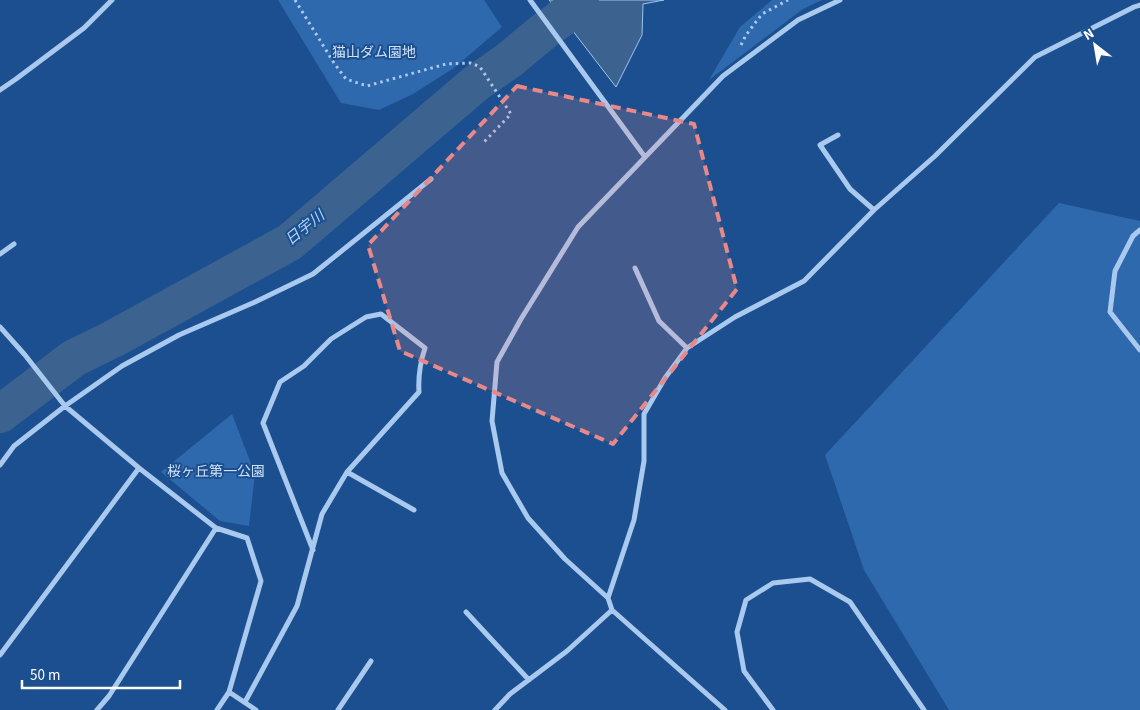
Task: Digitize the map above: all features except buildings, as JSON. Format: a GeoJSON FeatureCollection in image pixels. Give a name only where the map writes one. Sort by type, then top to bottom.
{"type":"FeatureCollection","features":[{"type":"Feature","properties":{"kind":"street"},"geometry":{"type":"LineString","coordinates":[[0,90],[84,28],[112,0]]}},
{"type":"Feature","properties":{"kind":"street"},"geometry":{"type":"LineString","coordinates":[[530,0],[645,157]]}},
{"type":"Feature","properties":{"kind":"street"},"geometry":{"type":"LineString","coordinates":[[725,710],[612,610],[608,598],[565,559],[528,518],[502,473],[492,421],[497,362],[521,319],[578,227],[723,76],[798,20],[840,0]]}},
{"type":"Feature","properties":{"kind":"street"},"geometry":{"type":"LineString","coordinates":[[608,598],[634,520],[644,460],[644,414],[665,378],[687,348],[735,317],[804,281],[874,210],[935,156],[1035,57],[1134,6],[1140,5]]}},
{"type":"Feature","properties":{"kind":"street"},"geometry":{"type":"LineString","coordinates":[[838,135],[820,145],[850,189],[874,210]]}},
{"type":"Feature","properties":{"kind":"street"},"geometry":{"type":"LineString","coordinates":[[0,465],[14,446],[65,406],[122,366],[179,335],[313,274],[431,179]]}},
{"type":"Feature","properties":{"kind":"street"},"geometry":{"type":"LineString","coordinates":[[1140,230],[1133,236],[1116,271],[1110,312],[1140,350]]}},
{"type":"Feature","properties":{"kind":"street"},"geometry":{"type":"LineString","coordinates":[[0,254],[14,244]]}},
{"type":"Feature","properties":{"kind":"street"},"geometry":{"type":"LineString","coordinates":[[635,268],[659,321],[687,348]]}},
{"type":"Feature","properties":{"kind":"street"},"geometry":{"type":"LineString","coordinates":[[245,702],[297,606],[313,550],[322,514],[347,472],[419,392],[420,362],[425,348],[381,314],[366,318],[331,339],[304,366],[280,382],[263,423],[313,550]]}},
{"type":"Feature","properties":{"kind":"street"},"geometry":{"type":"LineString","coordinates":[[0,327],[25,355],[65,406],[139,468],[216,528],[247,538],[260,581],[229,692],[217,710]]}},
{"type":"Feature","properties":{"kind":"street"},"geometry":{"type":"LineString","coordinates":[[0,655],[139,468]]}},
{"type":"Feature","properties":{"kind":"street"},"geometry":{"type":"LineString","coordinates":[[347,472],[414,510]]}},
{"type":"Feature","properties":{"kind":"street"},"geometry":{"type":"LineString","coordinates":[[97,710],[109,696],[216,528]]}},
{"type":"Feature","properties":{"kind":"street"},"geometry":{"type":"LineString","coordinates":[[773,710],[744,670],[736,632],[746,600],[773,583],[810,579],[850,602],[924,710]]}},
{"type":"Feature","properties":{"kind":"street"},"geometry":{"type":"LineString","coordinates":[[495,710],[510,694],[567,651],[612,610]]}},
{"type":"Feature","properties":{"kind":"street"},"geometry":{"type":"LineString","coordinates":[[466,612],[529,680]]}},
{"type":"Feature","properties":{"kind":"street"},"geometry":{"type":"LineString","coordinates":[[338,710],[371,661]]}},
{"type":"Feature","properties":{"kind":"street"},"geometry":{"type":"LineString","coordinates":[[229,692],[256,710]]}},
{"type":"Feature","properties":{"kind":"path"},"geometry":{"type":"LineString","coordinates":[[295,0],[346,80],[368,86],[446,64],[471,63],[480,67],[512,114],[484,142]]}},
{"type":"Feature","properties":{"kind":"path"},"geometry":{"type":"LineString","coordinates":[[731,70],[746,35],[762,14],[788,0]]}},
{"type":"Feature","properties":{"kind":"highlighted area"},"geometry":{"type":"Polygon","coordinates":[[[517,86],[694,124],[737,289],[613,444],[400,351],[368,245],[517,86]]]}},
{"type":"Feature","properties":{"kind":"green space","name":"猫山ダム園地"},"geometry":{"type":"Polygon","coordinates":[[[278,0],[484,0],[502,27],[454,68],[413,94],[379,110],[341,103],[278,0]]]}},
{"type":"Feature","properties":{"kind":"green space"},"geometry":{"type":"Polygon","coordinates":[[[772,0],[822,0],[803,9],[709,80],[740,27],[772,0]]]}},
{"type":"Feature","properties":{"kind":"green space"},"geometry":{"type":"Polygon","coordinates":[[[1059,203],[1140,221],[1140,710],[949,710],[864,570],[825,455],[1059,203]]]}},
{"type":"Feature","properties":{"kind":"green space","name":"桜ヶ丘第一公園"},"geometry":{"type":"Polygon","coordinates":[[[232,414],[255,474],[249,526],[220,521],[161,472],[232,414]]]}},
{"type":"Feature","properties":{"kind":"shaded area"},"geometry":{"type":"Polygon","coordinates":[[[549,0],[664,0],[643,4],[642,35],[616,87],[549,0]]]}},
{"type":"Feature","properties":{"kind":"waterway","name":"日宇川"},"geometry":{"type":"LineString","coordinates":[[0,414],[74,358],[113,339],[290,242],[475,84],[579,5],[580,0]]}}]}
